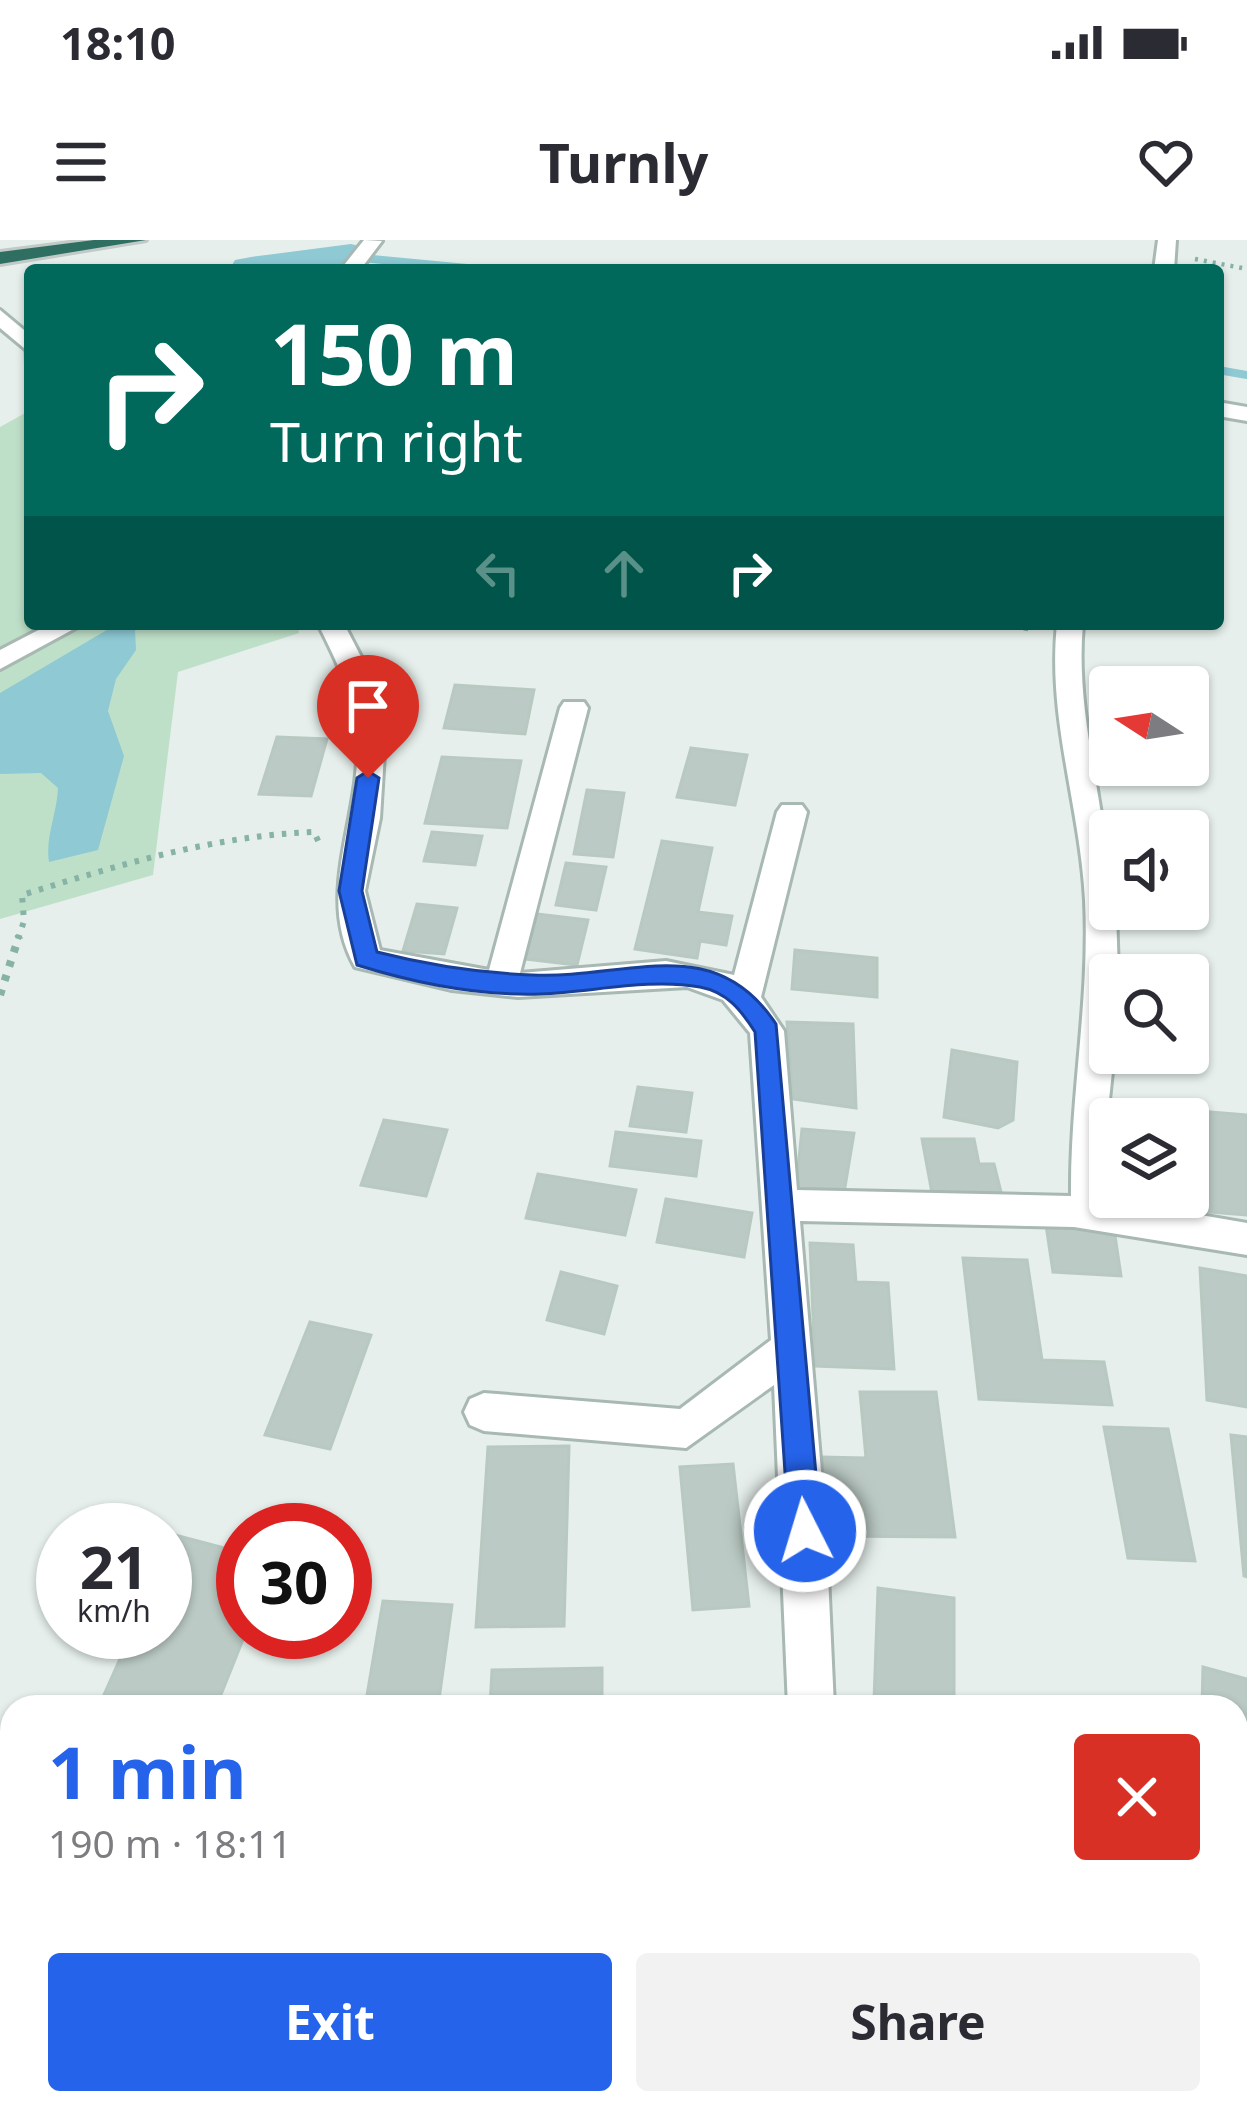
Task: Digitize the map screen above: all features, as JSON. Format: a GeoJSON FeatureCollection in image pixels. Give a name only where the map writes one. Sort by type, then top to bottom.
{"type":"FeatureCollection","features":[{"type":"Feature","properties":{"kind":"highway"},"geometry":{"type":"LineString","coordinates":[[0,258],[137,240]]}},
{"type":"Feature","properties":{"kind":"street"},"geometry":{"type":"LineString","coordinates":[[5,310],[24,338]]}},
{"type":"Feature","properties":{"kind":"street"},"geometry":{"type":"LineString","coordinates":[[0,661],[59,630]]}},
{"type":"Feature","properties":{"kind":"street"},"geometry":{"type":"LineString","coordinates":[[334,630],[357,674],[371,738],[365,818],[350,891],[366,958],[430,975],[536,985],[659,975],[707,978],[745,996],[767,1031],[805,1531],[811,1695]]}},
{"type":"Feature","properties":{"kind":"street"},"geometry":{"type":"LineString","coordinates":[[1069,630],[1065,675],[1100,895],[1102,1008],[1092,1098]]}},
{"type":"Feature","properties":{"kind":"street"},"geometry":{"type":"LineString","coordinates":[[502,982],[574,708]]}},
{"type":"Feature","properties":{"kind":"street"},"geometry":{"type":"LineString","coordinates":[[745,996],[792,812]]}},
{"type":"Feature","properties":{"kind":"street"},"geometry":{"type":"LineString","coordinates":[[1089,1119],[1089,1170]]}},
{"type":"Feature","properties":{"kind":"street"},"geometry":{"type":"LineString","coordinates":[[782,1205],[1089,1211]]}},
{"type":"Feature","properties":{"kind":"street"},"geometry":{"type":"LineString","coordinates":[[1146,1218],[1247,1239]]}},
{"type":"Feature","properties":{"kind":"street"},"geometry":{"type":"LineString","coordinates":[[484,1412],[686,1429],[790,1349]]}},
{"type":"Feature","properties":{"kind":"path"},"geometry":{"type":"LineString","coordinates":[[1166,254],[1220,264]]}},
{"type":"Feature","properties":{"kind":"path"},"geometry":{"type":"LineString","coordinates":[[0,995],[24,921],[22,896],[160,849],[278,832],[314,832],[321,848],[318,866]]}},
{"type":"Feature","properties":{"kind":"green space"},"geometry":{"type":"Polygon","coordinates":[[[24,414],[24,630],[299,633],[178,672],[153,875],[0,919],[0,427],[24,414]]]}},
{"type":"Feature","properties":{"kind":"water"},"geometry":{"type":"Polygon","coordinates":[[[107,630],[135,630],[136,650],[116,679],[108,711],[124,756],[98,850],[49,862],[58,788],[41,773],[0,774],[0,693],[107,630]]]}},
{"type":"Feature","properties":{"kind":"building"},"geometry":{"type":"Polygon","coordinates":[[[455,685],[534,690],[525,734],[444,728],[455,685]]]}},
{"type":"Feature","properties":{"kind":"building"},"geometry":{"type":"Polygon","coordinates":[[[277,737],[327,739],[311,796],[259,794],[277,737]]]}},
{"type":"Feature","properties":{"kind":"building"},"geometry":{"type":"Polygon","coordinates":[[[691,748],[747,755],[735,805],[677,797],[691,748]]]}},
{"type":"Feature","properties":{"kind":"building"},"geometry":{"type":"Polygon","coordinates":[[[442,757],[521,761],[507,828],[425,823],[442,757]]]}},
{"type":"Feature","properties":{"kind":"building"},"geometry":{"type":"Polygon","coordinates":[[[587,790],[624,793],[613,857],[574,854],[587,790]]]}},
{"type":"Feature","properties":{"kind":"building"},"geometry":{"type":"Polygon","coordinates":[[[432,832],[482,836],[475,865],[424,861],[432,832]]]}},
{"type":"Feature","properties":{"kind":"building"},"geometry":{"type":"Polygon","coordinates":[[[662,841],[712,848],[698,912],[732,916],[726,945],[700,941],[697,958],[635,949],[662,841]]]}},
{"type":"Feature","properties":{"kind":"building"},"geometry":{"type":"Polygon","coordinates":[[[566,863],[606,867],[596,910],[556,905],[566,863]]]}},
{"type":"Feature","properties":{"kind":"building"},"geometry":{"type":"Polygon","coordinates":[[[417,904],[457,908],[444,954],[403,951],[417,904]]]}},
{"type":"Feature","properties":{"kind":"building"},"geometry":{"type":"Polygon","coordinates":[[[537,914],[588,920],[577,965],[525,959],[537,914]]]}},
{"type":"Feature","properties":{"kind":"building"},"geometry":{"type":"Polygon","coordinates":[[[795,950],[877,958],[877,997],[792,989],[795,950]]]}},
{"type":"Feature","properties":{"kind":"building"},"geometry":{"type":"Polygon","coordinates":[[[787,1022],[853,1024],[856,1108],[793,1099],[787,1022]]]}},
{"type":"Feature","properties":{"kind":"building"},"geometry":{"type":"Polygon","coordinates":[[[952,1050],[1017,1062],[1013,1120],[998,1128],[944,1117],[952,1050]]]}},
{"type":"Feature","properties":{"kind":"building"},"geometry":{"type":"Polygon","coordinates":[[[638,1087],[692,1093],[686,1132],[630,1126],[638,1087]]]}},
{"type":"Feature","properties":{"kind":"building"},"geometry":{"type":"Polygon","coordinates":[[[1209,1112],[1247,1115],[1247,1215],[1209,1212],[1209,1112]]]}},
{"type":"Feature","properties":{"kind":"building"},"geometry":{"type":"Polygon","coordinates":[[[384,1120],[447,1130],[426,1196],[361,1185],[384,1120]]]}},
{"type":"Feature","properties":{"kind":"building"},"geometry":{"type":"Polygon","coordinates":[[[802,1129],[854,1133],[843,1199],[796,1188],[802,1129]]]}},
{"type":"Feature","properties":{"kind":"building"},"geometry":{"type":"Polygon","coordinates":[[[616,1132],[701,1141],[696,1176],[610,1166],[616,1132]]]}},
{"type":"Feature","properties":{"kind":"building"},"geometry":{"type":"Polygon","coordinates":[[[922,1139],[974,1139],[979,1164],[994,1164],[1001,1192],[932,1193],[922,1139]]]}},
{"type":"Feature","properties":{"kind":"building"},"geometry":{"type":"Polygon","coordinates":[[[538,1174],[636,1190],[625,1235],[526,1218],[538,1174]]]}},
{"type":"Feature","properties":{"kind":"building"},"geometry":{"type":"Polygon","coordinates":[[[666,1199],[752,1213],[744,1257],[657,1242],[666,1199]]]}},
{"type":"Feature","properties":{"kind":"building"},"geometry":{"type":"Polygon","coordinates":[[[1046,1225],[1114,1229],[1121,1276],[1053,1272],[1046,1225]]]}},
{"type":"Feature","properties":{"kind":"building"},"geometry":{"type":"Polygon","coordinates":[[[810,1243],[853,1245],[856,1282],[888,1283],[894,1369],[815,1366],[810,1243]]]}},
{"type":"Feature","properties":{"kind":"building"},"geometry":{"type":"Polygon","coordinates":[[[963,1258],[1027,1260],[1042,1360],[1104,1362],[1112,1405],[979,1399],[963,1258]]]}},
{"type":"Feature","properties":{"kind":"building"},"geometry":{"type":"Polygon","coordinates":[[[1200,1268],[1247,1276],[1247,1407],[1207,1400],[1200,1268]]]}},
{"type":"Feature","properties":{"kind":"building"},"geometry":{"type":"Polygon","coordinates":[[[561,1272],[617,1286],[604,1334],[547,1320],[561,1272]]]}},
{"type":"Feature","properties":{"kind":"building"},"geometry":{"type":"Polygon","coordinates":[[[310,1322],[371,1335],[330,1449],[265,1435],[310,1322]]]}},
{"type":"Feature","properties":{"kind":"building"},"geometry":{"type":"Polygon","coordinates":[[[860,1392],[936,1392],[955,1537],[828,1536],[822,1457],[866,1458],[860,1392]]]}},
{"type":"Feature","properties":{"kind":"building"},"geometry":{"type":"Polygon","coordinates":[[[1104,1427],[1168,1429],[1195,1561],[1128,1558],[1104,1427]]]}},
{"type":"Feature","properties":{"kind":"building"},"geometry":{"type":"Polygon","coordinates":[[[1231,1435],[1247,1437],[1247,1577],[1244,1576],[1231,1435]]]}},
{"type":"Feature","properties":{"kind":"building"},"geometry":{"type":"Polygon","coordinates":[[[569,1446],[564,1626],[476,1627],[488,1447],[569,1446]]]}},
{"type":"Feature","properties":{"kind":"building"},"geometry":{"type":"Polygon","coordinates":[[[733,1464],[749,1606],[693,1610],[680,1467],[733,1464]]]}},
{"type":"Feature","properties":{"kind":"building"},"geometry":{"type":"Polygon","coordinates":[[[192,1540],[216,1546],[216,1659],[235,1659],[221,1695],[104,1695],[120,1659],[192,1659],[192,1540]]]}},
{"type":"Feature","properties":{"kind":"building"},"geometry":{"type":"Polygon","coordinates":[[[878,1588],[954,1598],[954,1695],[874,1695],[878,1588]]]}},
{"type":"Feature","properties":{"kind":"building"},"geometry":{"type":"Polygon","coordinates":[[[383,1601],[452,1605],[440,1695],[367,1695],[383,1601]]]}},
{"type":"Feature","properties":{"kind":"building"},"geometry":{"type":"Polygon","coordinates":[[[1203,1667],[1247,1679],[1247,1695],[1202,1695],[1203,1667]]]}},
{"type":"Feature","properties":{"kind":"building"},"geometry":{"type":"Polygon","coordinates":[[[602,1668],[602,1695],[491,1695],[492,1670],[602,1668]]]}},
{"type":"Feature","properties":{"kind":"waterway"},"geometry":{"type":"LineString","coordinates":[[351,257],[425,264]]}},
{"type":"Feature","properties":{"kind":"waterway"},"geometry":{"type":"LineString","coordinates":[[297,264],[351,257]]}},
{"type":"Feature","properties":{"kind":"waterway"},"geometry":{"type":"LineString","coordinates":[[1224,371],[1247,375]]}},
{"type":"Feature","properties":{"kind":"route"},"geometry":{"type":"LineString","coordinates":[[368,778],[350,891],[366,958],[430,975],[536,985],[659,975],[707,978],[745,996],[767,1031],[805,1531]]}}]}
